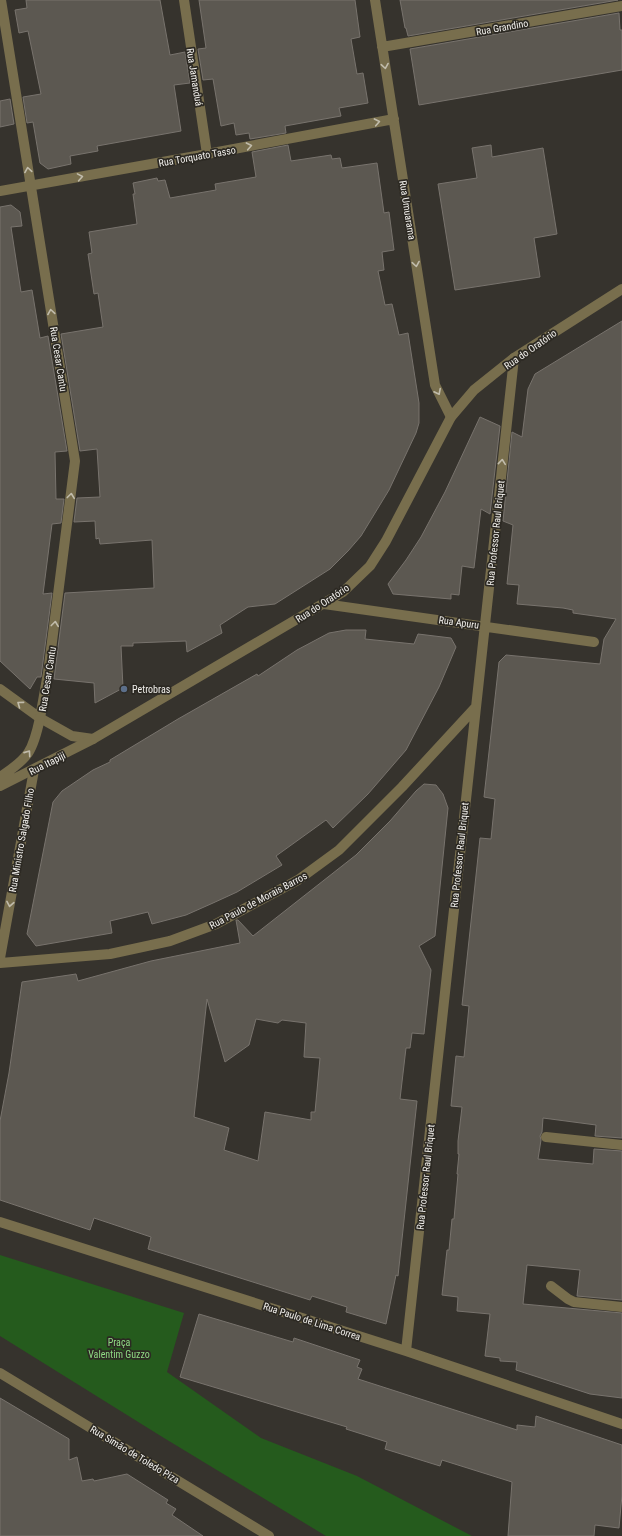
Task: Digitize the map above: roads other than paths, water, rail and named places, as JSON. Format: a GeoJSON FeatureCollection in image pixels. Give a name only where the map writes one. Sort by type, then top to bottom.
{"type":"FeatureCollection","features":[{"type":"Feature","properties":{"kind":"street","name":"Rua Cesar Cantu"},"geometry":{"type":"LineString","coordinates":[[0,777],[27,756],[34,743],[40,718],[48,673],[75,461],[1,0]]}},
{"type":"Feature","properties":{"kind":"street","name":"Rua Jamanduá"},"geometry":{"type":"LineString","coordinates":[[184,0],[207,154]]}},
{"type":"Feature","properties":{"kind":"street","name":"Rua Umuarama"},"geometry":{"type":"LineString","coordinates":[[375,0],[435,385],[451,417]]}},
{"type":"Feature","properties":{"kind":"street","name":"Rua Grandino"},"geometry":{"type":"LineString","coordinates":[[382,47],[622,6]]}},
{"type":"Feature","properties":{"kind":"street","name":"Rua Torquato Tasso"},"geometry":{"type":"LineString","coordinates":[[0,191],[207,154],[394,118]]}},
{"type":"Feature","properties":{"kind":"street","name":"Rua do Oratório"},"geometry":{"type":"LineString","coordinates":[[93,739],[343,592],[370,566],[386,541],[451,417],[474,390],[514,358],[622,289]]}},
{"type":"Feature","properties":{"kind":"street","name":"Rua Professor Raul Briquet"},"geometry":{"type":"LineString","coordinates":[[406,1351],[514,358]]}},
{"type":"Feature","properties":{"kind":"street","name":"Rua Apuru"},"geometry":{"type":"LineString","coordinates":[[324,604],[594,642]]}},
{"type":"Feature","properties":{"kind":"street"},"geometry":{"type":"LineString","coordinates":[[0,689],[40,718],[72,736],[93,739]]}},
{"type":"Feature","properties":{"kind":"street","name":"Rua Paulo de Morais Barros"},"geometry":{"type":"LineString","coordinates":[[0,963],[110,954],[170,941],[216,924],[298,880],[339,850],[402,787],[476,708]]}},
{"type":"Feature","properties":{"kind":"street","name":"Rua Itapiji"},"geometry":{"type":"LineString","coordinates":[[0,786],[93,739]]}},
{"type":"Feature","properties":{"kind":"street","name":"Rua Ministro Salgado Filho"},"geometry":{"type":"LineString","coordinates":[[0,958],[34,770]]}},
{"type":"Feature","properties":{"kind":"street"},"geometry":{"type":"LineString","coordinates":[[546,1138],[622,1146]]}},
{"type":"Feature","properties":{"kind":"street","name":"Rua Paulo de Lima Correa"},"geometry":{"type":"LineString","coordinates":[[0,1222],[406,1351],[622,1424]]}},
{"type":"Feature","properties":{"kind":"street"},"geometry":{"type":"LineString","coordinates":[[551,1286],[574,1302],[622,1307]]}},
{"type":"Feature","properties":{"kind":"street","name":"Rua Simão de Toledo Piza"},"geometry":{"type":"LineString","coordinates":[[0,1373],[269,1536]]}},
{"type":"Feature","properties":{"kind":"place","name":"Petrobras"},"geometry":{"type":"Point","coordinates":[124,689]}},
{"type":"Feature","properties":{"kind":"park label","name":"Praça Valentim Guzzo"},"geometry":{"type":"Point","coordinates":[119,1348]}}]}
